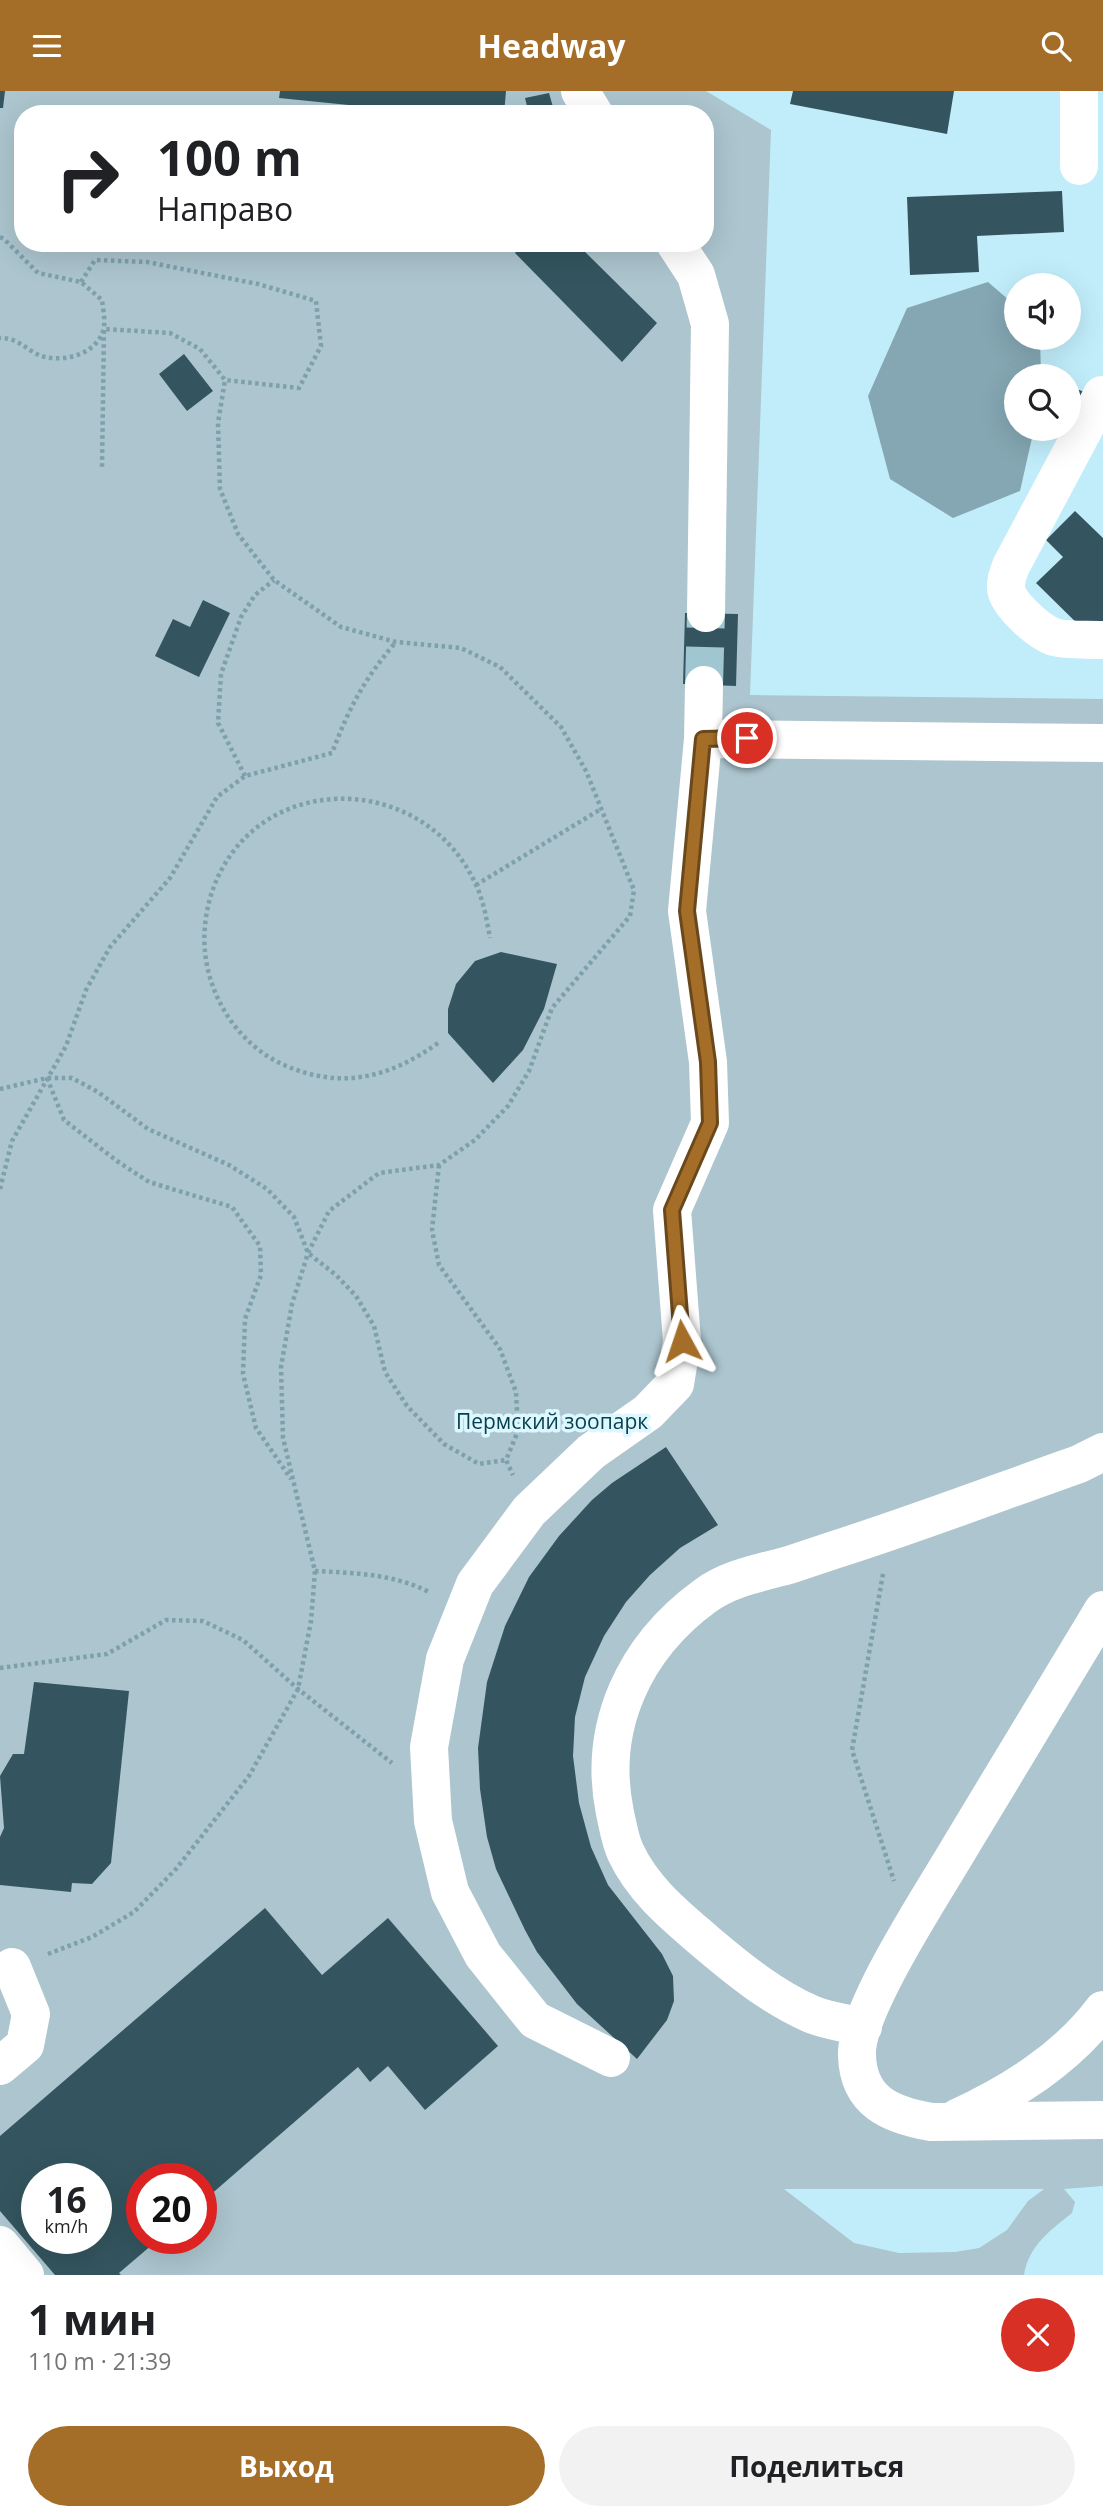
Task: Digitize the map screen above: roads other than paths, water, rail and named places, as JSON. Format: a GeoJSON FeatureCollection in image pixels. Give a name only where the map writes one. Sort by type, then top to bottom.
{"type":"FeatureCollection","features":[{"type":"Feature","properties":{"kind":"street"},"geometry":{"type":"LineString","coordinates":[[1079,91],[1079,166]]}},
{"type":"Feature","properties":{"kind":"street"},"geometry":{"type":"LineString","coordinates":[[681,252],[696,275],[710,324],[706,613]]}},
{"type":"Feature","properties":{"kind":"street"},"geometry":{"type":"LineString","coordinates":[[1102,395],[1011,566],[1006,579],[1006,591],[1013,603],[1044,632],[1068,639],[1103,640]]}},
{"type":"Feature","properties":{"kind":"street"},"geometry":{"type":"LineString","coordinates":[[611,2058],[535,2020],[483,1955],[450,1892],[433,1821],[429,1747],[445,1659],[475,1584],[529,1511],[591,1452],[649,1412],[675,1384],[682,1341],[672,1210],[710,1123],[708,1062],[687,911],[703,739],[704,685]]}},
{"type":"Feature","properties":{"kind":"street"},"geometry":{"type":"LineString","coordinates":[[703,739],[1103,743]]}},
{"type":"Feature","properties":{"kind":"street"},"geometry":{"type":"LineString","coordinates":[[863,2027],[814,2016],[768,1991],[658,1901],[640,1877],[625,1852],[612,1800],[610,1746],[626,1691],[640,1665],[684,1613],[708,1594],[740,1578],[891,1532],[1079,1464],[1103,1452]]}},
{"type":"Feature","properties":{"kind":"street"},"geometry":{"type":"LineString","coordinates":[[1103,1610],[910,1931],[875,1996],[856,2052],[858,2069],[870,2096],[883,2108],[909,2118],[931,2122],[1103,2120]]}},
{"type":"Feature","properties":{"kind":"street"},"geometry":{"type":"LineString","coordinates":[[0,2066],[25,2045],[31,2014],[12,1968]]}},
{"type":"Feature","properties":{"kind":"street"},"geometry":{"type":"LineString","coordinates":[[948,2122],[998,2097],[1047,2065],[1087,2032],[1103,2010]]}},
{"type":"Feature","properties":{"kind":"street"},"geometry":{"type":"LineString","coordinates":[[0,2245],[26,2275]]}},
{"type":"Feature","properties":{"kind":"tunnel"},"geometry":{"type":"LineString","coordinates":[[704,685],[706,613]]}},
{"type":"Feature","properties":{"kind":"park label","name":"Пермский зоопарк"},"geometry":{"type":"Point","coordinates":[552,1421]}}]}
